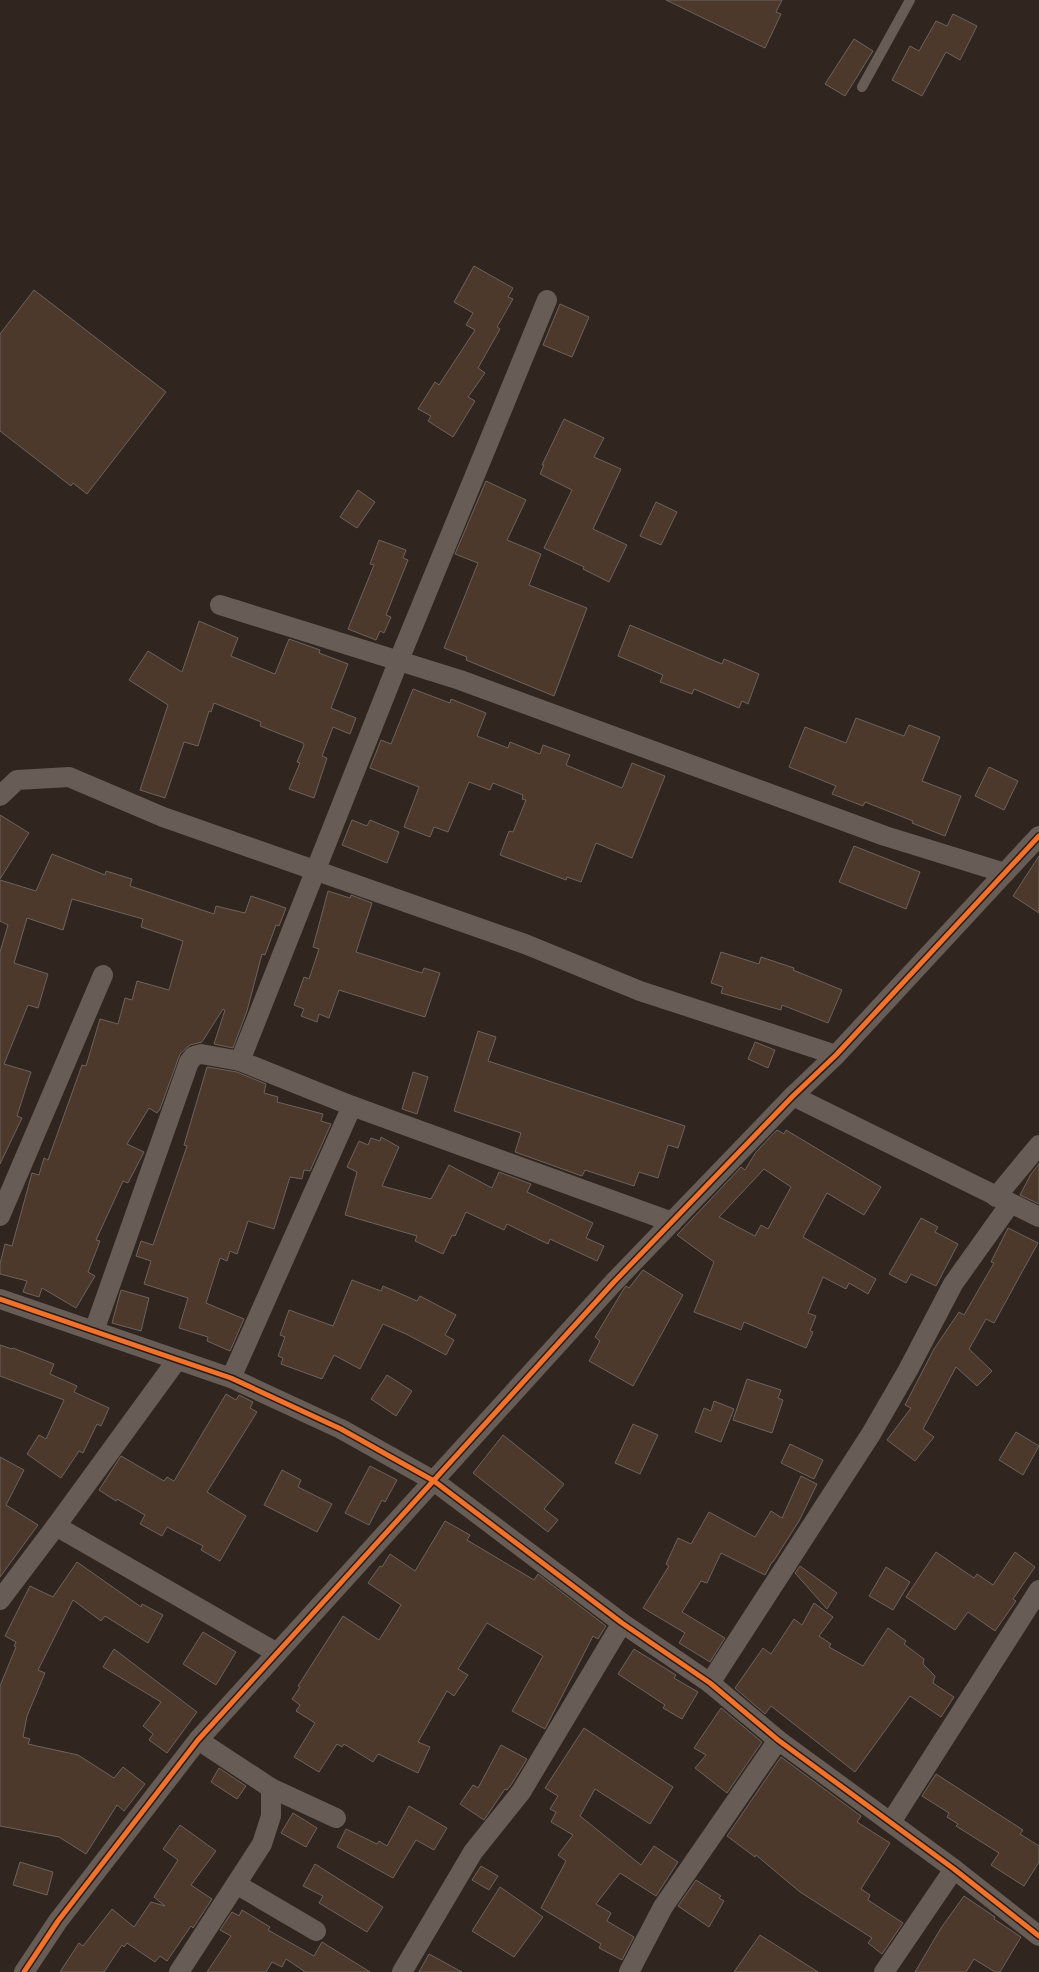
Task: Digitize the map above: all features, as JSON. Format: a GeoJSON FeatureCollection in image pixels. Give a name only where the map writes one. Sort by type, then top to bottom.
{"type":"FeatureCollection","features":[{"type":"Feature","properties":{"kind":"street"},"geometry":{"type":"LineString","coordinates":[[240,1061],[399,660],[548,300]]}},
{"type":"Feature","properties":{"kind":"street"},"geometry":{"type":"LineString","coordinates":[[220,605],[460,680],[885,836],[1005,873]]}},
{"type":"Feature","properties":{"kind":"street"},"geometry":{"type":"LineString","coordinates":[[0,796],[17,780],[69,777],[163,817],[525,944],[640,992],[836,1055]]}},
{"type":"Feature","properties":{"kind":"street"},"geometry":{"type":"LineString","coordinates":[[24,1972],[58,1921],[198,1740],[614,1282],[793,1096],[836,1055],[1039,836]]}},
{"type":"Feature","properties":{"kind":"street"},"geometry":{"type":"LineString","coordinates":[[0,1216],[103,974]]}},
{"type":"Feature","properties":{"kind":"street"},"geometry":{"type":"LineString","coordinates":[[94,1331],[188,1062],[194,1056],[201,1054],[240,1061],[352,1106],[672,1222]]}},
{"type":"Feature","properties":{"kind":"street"},"geometry":{"type":"LineString","coordinates":[[793,1096],[1039,1218]]}},
{"type":"Feature","properties":{"kind":"street"},"geometry":{"type":"LineString","coordinates":[[231,1378],[352,1106]]}},
{"type":"Feature","properties":{"kind":"street"},"geometry":{"type":"LineString","coordinates":[[710,1683],[871,1434],[908,1370],[953,1284],[1039,1145]]}},
{"type":"Feature","properties":{"kind":"street"},"geometry":{"type":"LineString","coordinates":[[0,1300],[231,1378],[342,1429],[434,1481],[622,1623],[710,1683],[778,1740],[891,1822],[1039,1936]]}},
{"type":"Feature","properties":{"kind":"street"},"geometry":{"type":"LineString","coordinates":[[0,1600],[177,1360]]}},
{"type":"Feature","properties":{"kind":"street"},"geometry":{"type":"LineString","coordinates":[[56,1526],[277,1653]]}},
{"type":"Feature","properties":{"kind":"street"},"geometry":{"type":"LineString","coordinates":[[891,1822],[1039,1590]]}},
{"type":"Feature","properties":{"kind":"street"},"geometry":{"type":"LineString","coordinates":[[402,1972],[473,1852],[521,1792],[622,1623]]}},
{"type":"Feature","properties":{"kind":"street"},"geometry":{"type":"LineString","coordinates":[[198,1740],[271,1788],[336,1818]]}},
{"type":"Feature","properties":{"kind":"street"},"geometry":{"type":"LineString","coordinates":[[629,1972],[663,1907],[778,1740]]}},
{"type":"Feature","properties":{"kind":"street"},"geometry":{"type":"LineString","coordinates":[[179,1972],[262,1844],[271,1816],[271,1788]]}},
{"type":"Feature","properties":{"kind":"street"},"geometry":{"type":"LineString","coordinates":[[884,1972],[954,1870]]}},
{"type":"Feature","properties":{"kind":"street"},"geometry":{"type":"LineString","coordinates":[[236,1884],[316,1930]]}},
{"type":"Feature","properties":{"kind":"lane"},"geometry":{"type":"LineString","coordinates":[[862,87],[910,0]]}},
{"type":"Feature","properties":{"kind":"building"},"geometry":{"type":"Polygon","coordinates":[[[666,0],[782,0],[776,12],[781,14],[765,48],[666,0]]]}},
{"type":"Feature","properties":{"kind":"building"},"geometry":{"type":"Polygon","coordinates":[[[953,14],[977,26],[960,60],[946,52],[922,96],[892,80],[910,46],[919,51],[936,21],[947,26],[953,14]]]}},
{"type":"Feature","properties":{"kind":"building"},"geometry":{"type":"Polygon","coordinates":[[[854,39],[873,51],[845,96],[825,84],[854,39]]]}},
{"type":"Feature","properties":{"kind":"building"},"geometry":{"type":"Polygon","coordinates":[[[474,266],[513,288],[508,297],[513,299],[497,327],[500,329],[478,368],[485,373],[468,397],[475,401],[453,437],[428,421],[431,416],[418,409],[435,382],[439,385],[475,330],[466,325],[473,313],[454,302],[474,266]]]}},
{"type":"Feature","properties":{"kind":"building"},"geometry":{"type":"Polygon","coordinates":[[[34,290],[166,392],[87,494],[73,483],[71,486],[0,431],[0,334],[34,290]]]}},
{"type":"Feature","properties":{"kind":"building"},"geometry":{"type":"Polygon","coordinates":[[[560,304],[589,317],[572,357],[543,345],[560,304]]]}},
{"type":"Feature","properties":{"kind":"building"},"geometry":{"type":"Polygon","coordinates":[[[564,419],[604,438],[594,457],[621,469],[593,529],[627,545],[609,582],[583,569],[584,567],[544,548],[572,490],[540,474],[544,465],[542,465],[564,419]]]}},
{"type":"Feature","properties":{"kind":"building"},"geometry":{"type":"Polygon","coordinates":[[[486,481],[526,500],[507,540],[541,554],[529,585],[587,608],[554,696],[466,660],[467,657],[444,648],[478,563],[455,554],[486,481]]]}},
{"type":"Feature","properties":{"kind":"building"},"geometry":{"type":"Polygon","coordinates":[[[358,490],[375,502],[357,528],[340,517],[358,490]]]}},
{"type":"Feature","properties":{"kind":"building"},"geometry":{"type":"Polygon","coordinates":[[[656,502],[677,512],[661,545],[640,536],[656,502]]]}},
{"type":"Feature","properties":{"kind":"building"},"geometry":{"type":"Polygon","coordinates":[[[379,540],[406,550],[403,558],[408,560],[386,615],[391,617],[384,633],[380,631],[376,640],[348,629],[374,565],[370,564],[379,540]]]}},
{"type":"Feature","properties":{"kind":"building"},"geometry":{"type":"Polygon","coordinates":[[[199,621],[238,638],[231,656],[275,674],[289,639],[320,650],[319,653],[348,664],[331,708],[356,718],[350,734],[333,727],[322,756],[327,758],[314,798],[289,789],[300,763],[297,762],[304,745],[303,743],[260,726],[261,722],[214,703],[211,712],[209,711],[198,746],[184,742],[165,798],[140,790],[168,705],[129,680],[148,651],[182,672],[199,621]]]}},
{"type":"Feature","properties":{"kind":"building"},"geometry":{"type":"Polygon","coordinates":[[[630,625],[722,664],[724,659],[759,674],[748,704],[742,701],[739,708],[694,689],[692,694],[660,682],[663,675],[618,656],[630,625]]]}},
{"type":"Feature","properties":{"kind":"building"},"geometry":{"type":"Polygon","coordinates":[[[413,689],[450,703],[451,699],[486,713],[477,736],[508,748],[510,742],[540,754],[543,745],[570,755],[566,765],[622,788],[632,763],[665,776],[632,858],[596,843],[581,882],[567,877],[566,880],[500,855],[509,831],[513,832],[526,800],[522,799],[523,795],[493,783],[490,790],[469,782],[448,832],[434,827],[430,837],[404,827],[419,787],[370,768],[381,740],[391,744],[413,689]]]}},
{"type":"Feature","properties":{"kind":"building"},"geometry":{"type":"Polygon","coordinates":[[[856,718],[904,736],[909,725],[940,737],[922,781],[961,796],[945,836],[865,802],[863,806],[832,794],[836,786],[789,767],[805,727],[846,743],[856,718]]]}},
{"type":"Feature","properties":{"kind":"building"},"geometry":{"type":"Polygon","coordinates":[[[989,767],[1018,781],[1004,810],[975,796],[989,767]]]}},
{"type":"Feature","properties":{"kind":"building"},"geometry":{"type":"Polygon","coordinates":[[[0,815],[29,833],[0,879],[0,815]]]}},
{"type":"Feature","properties":{"kind":"building"},"geometry":{"type":"Polygon","coordinates":[[[352,820],[367,826],[370,820],[399,832],[387,863],[342,845],[352,820]]]}},
{"type":"Feature","properties":{"kind":"building"},"geometry":{"type":"Polygon","coordinates":[[[854,846],[920,872],[906,909],[839,882],[854,846]]]}},
{"type":"Feature","properties":{"kind":"building"},"geometry":{"type":"Polygon","coordinates":[[[52,854],[105,875],[106,871],[132,879],[130,886],[214,914],[216,906],[245,913],[251,896],[286,908],[279,926],[276,925],[265,955],[262,954],[247,1011],[233,1048],[214,1044],[225,1010],[223,1009],[202,1042],[190,1045],[180,1054],[160,1109],[157,1113],[149,1108],[127,1144],[144,1152],[128,1183],[123,1181],[96,1240],[100,1241],[88,1272],[95,1276],[76,1308],[42,1288],[39,1297],[23,1292],[27,1281],[0,1274],[0,1264],[5,1244],[12,1246],[32,1173],[39,1175],[44,1158],[48,1160],[82,1065],[86,1066],[100,1019],[118,1024],[125,998],[132,1000],[137,981],[169,990],[183,941],[141,927],[143,919],[72,899],[63,930],[27,918],[14,963],[48,974],[38,1008],[28,1005],[4,1064],[31,1072],[17,1116],[22,1118],[0,1164],[0,952],[8,925],[0,921],[0,880],[36,891],[52,854]]]}},
{"type":"Feature","properties":{"kind":"building"},"geometry":{"type":"Polygon","coordinates":[[[1039,856],[1039,913],[1013,896],[1039,856]]]}},
{"type":"Feature","properties":{"kind":"building"},"geometry":{"type":"Polygon","coordinates":[[[328,891],[350,898],[351,895],[372,903],[356,952],[422,973],[424,968],[440,973],[425,1017],[339,990],[329,1018],[319,1014],[317,1022],[301,1016],[304,1009],[294,1005],[304,977],[309,979],[319,949],[313,947],[328,891]]]}},
{"type":"Feature","properties":{"kind":"building"},"geometry":{"type":"Polygon","coordinates":[[[721,952],[759,964],[761,957],[794,968],[793,970],[842,990],[828,1023],[782,1005],[781,1010],[721,993],[723,987],[711,983],[721,952]]]}},
{"type":"Feature","properties":{"kind":"building"},"geometry":{"type":"Polygon","coordinates":[[[478,1031],[496,1037],[488,1061],[685,1126],[678,1148],[668,1145],[658,1178],[639,1172],[634,1186],[585,1170],[582,1176],[515,1152],[521,1133],[454,1111],[478,1031]]]}},
{"type":"Feature","properties":{"kind":"building"},"geometry":{"type":"Polygon","coordinates":[[[755,1042],[775,1050],[768,1068],[748,1059],[755,1042]]]}},
{"type":"Feature","properties":{"kind":"building"},"geometry":{"type":"Polygon","coordinates":[[[207,1067],[237,1072],[266,1084],[264,1093],[278,1097],[277,1102],[323,1114],[321,1121],[331,1124],[310,1171],[304,1170],[302,1179],[290,1177],[274,1229],[248,1221],[237,1254],[230,1251],[227,1261],[220,1258],[206,1303],[244,1319],[230,1351],[207,1341],[208,1337],[179,1328],[188,1298],[144,1284],[151,1261],[136,1256],[141,1241],[153,1245],[187,1146],[184,1145],[207,1067]]]}},
{"type":"Feature","properties":{"kind":"building"},"geometry":{"type":"Polygon","coordinates":[[[413,1072],[428,1077],[417,1114],[402,1109],[413,1072]]]}},
{"type":"Feature","properties":{"kind":"building"},"geometry":{"type":"Polygon","coordinates":[[[777,1130],[784,1134],[786,1130],[881,1187],[864,1215],[827,1193],[803,1237],[876,1279],[868,1294],[849,1283],[846,1289],[823,1277],[808,1313],[816,1316],[810,1331],[813,1332],[806,1348],[744,1322],[741,1330],[694,1312],[714,1262],[677,1235],[741,1167],[745,1170],[756,1152],[777,1130]],[[764,1169],[719,1217],[755,1236],[761,1225],[768,1229],[791,1187],[764,1169]]]}},
{"type":"Feature","properties":{"kind":"building"},"geometry":{"type":"Polygon","coordinates":[[[381,1137],[399,1147],[382,1186],[431,1199],[449,1165],[492,1188],[499,1172],[531,1184],[527,1192],[593,1223],[586,1238],[604,1246],[597,1261],[550,1239],[548,1244],[507,1224],[504,1230],[466,1212],[455,1236],[452,1235],[443,1254],[415,1241],[417,1236],[345,1215],[357,1172],[347,1167],[359,1141],[368,1145],[371,1138],[380,1141],[381,1137]]]}},
{"type":"Feature","properties":{"kind":"building"},"geometry":{"type":"Polygon","coordinates":[[[1039,1164],[1039,1204],[1020,1195],[1031,1174],[1039,1164]]]}},
{"type":"Feature","properties":{"kind":"building"},"geometry":{"type":"Polygon","coordinates":[[[921,1218],[938,1227],[935,1232],[958,1244],[936,1286],[911,1274],[906,1283],[889,1274],[921,1218]]]}},
{"type":"Feature","properties":{"kind":"building"},"geometry":{"type":"Polygon","coordinates":[[[1008,1228],[1038,1243],[994,1323],[986,1319],[969,1349],[992,1371],[977,1386],[956,1367],[923,1429],[934,1437],[915,1461],[887,1440],[911,1408],[905,1405],[934,1349],[959,1312],[964,1315],[994,1263],[991,1262],[1008,1228]]]}},
{"type":"Feature","properties":{"kind":"building"},"geometry":{"type":"Polygon","coordinates":[[[643,1270],[683,1295],[633,1386],[589,1361],[600,1341],[595,1337],[623,1290],[626,1286],[629,1288],[643,1270]]]}},
{"type":"Feature","properties":{"kind":"building"},"geometry":{"type":"Polygon","coordinates":[[[352,1280],[381,1291],[383,1286],[417,1301],[420,1296],[456,1315],[445,1335],[454,1340],[446,1355],[383,1324],[360,1369],[334,1355],[322,1379],[281,1364],[283,1358],[278,1356],[285,1337],[280,1335],[289,1310],[333,1326],[352,1280]]]}},
{"type":"Feature","properties":{"kind":"building"},"geometry":{"type":"Polygon","coordinates":[[[121,1290],[149,1298],[141,1331],[112,1323],[121,1290]]]}},
{"type":"Feature","properties":{"kind":"building"},"geometry":{"type":"Polygon","coordinates":[[[0,1345],[54,1364],[50,1374],[77,1386],[74,1392],[109,1408],[101,1426],[97,1424],[83,1453],[79,1451],[61,1478],[27,1454],[39,1435],[46,1439],[64,1400],[0,1376],[0,1345]]]}},
{"type":"Feature","properties":{"kind":"building"},"geometry":{"type":"Polygon","coordinates":[[[387,1375],[412,1391],[396,1416],[371,1399],[387,1375]]]}},
{"type":"Feature","properties":{"kind":"building"},"geometry":{"type":"Polygon","coordinates":[[[747,1379],[781,1390],[778,1398],[783,1400],[772,1433],[733,1420],[747,1379]]]}},
{"type":"Feature","properties":{"kind":"building"},"geometry":{"type":"Polygon","coordinates":[[[226,1394],[236,1400],[239,1395],[253,1402],[250,1408],[257,1412],[207,1492],[246,1516],[220,1561],[201,1550],[203,1546],[167,1527],[162,1536],[140,1524],[145,1515],[117,1499],[116,1501],[99,1490],[121,1456],[164,1481],[167,1477],[174,1481],[226,1394]]]}},
{"type":"Feature","properties":{"kind":"building"},"geometry":{"type":"Polygon","coordinates":[[[714,1401],[734,1409],[721,1442],[695,1432],[704,1408],[711,1411],[714,1401]]]}},
{"type":"Feature","properties":{"kind":"building"},"geometry":{"type":"Polygon","coordinates":[[[633,1424],[658,1435],[640,1474],[615,1463],[633,1424]]]}},
{"type":"Feature","properties":{"kind":"building"},"geometry":{"type":"Polygon","coordinates":[[[1016,1432],[1039,1446],[1023,1475],[999,1460],[1016,1432]]]}},
{"type":"Feature","properties":{"kind":"building"},"geometry":{"type":"Polygon","coordinates":[[[503,1435],[564,1484],[544,1509],[558,1520],[548,1532],[473,1473],[503,1435]]]}},
{"type":"Feature","properties":{"kind":"building"},"geometry":{"type":"Polygon","coordinates":[[[790,1444],[823,1460],[814,1479],[781,1463],[790,1444]]]}},
{"type":"Feature","properties":{"kind":"building"},"geometry":{"type":"Polygon","coordinates":[[[0,1457],[24,1470],[6,1505],[38,1525],[0,1577],[0,1457]]]}},
{"type":"Feature","properties":{"kind":"building"},"geometry":{"type":"Polygon","coordinates":[[[370,1466],[397,1480],[385,1502],[382,1500],[369,1525],[345,1513],[370,1466]]]}},
{"type":"Feature","properties":{"kind":"building"},"geometry":{"type":"Polygon","coordinates":[[[282,1470],[301,1480],[298,1487],[332,1504],[317,1532],[264,1505],[282,1470]]]}},
{"type":"Feature","properties":{"kind":"building"},"geometry":{"type":"Polygon","coordinates":[[[801,1476],[817,1484],[799,1521],[765,1575],[721,1553],[707,1583],[701,1581],[682,1612],[725,1638],[710,1662],[679,1643],[685,1633],[643,1608],[669,1566],[666,1564],[678,1538],[691,1544],[709,1512],[755,1537],[771,1511],[782,1518],[801,1476]]]}},
{"type":"Feature","properties":{"kind":"building"},"geometry":{"type":"Polygon","coordinates":[[[445,1521],[470,1535],[467,1540],[534,1580],[538,1574],[606,1626],[598,1639],[593,1636],[545,1729],[512,1711],[543,1656],[487,1623],[458,1669],[468,1675],[454,1696],[447,1691],[418,1742],[430,1747],[418,1773],[378,1754],[373,1762],[344,1744],[342,1747],[337,1744],[319,1772],[294,1757],[315,1723],[296,1711],[300,1705],[292,1699],[300,1687],[298,1686],[343,1616],[379,1640],[401,1605],[368,1583],[390,1554],[415,1571],[445,1521]]]}},
{"type":"Feature","properties":{"kind":"building"},"geometry":{"type":"Polygon","coordinates":[[[936,1552],[974,1578],[977,1574],[993,1585],[1015,1552],[1035,1567],[1013,1599],[1016,1601],[995,1631],[968,1612],[955,1630],[906,1597],[936,1552]]]}},
{"type":"Feature","properties":{"kind":"building"},"geometry":{"type":"Polygon","coordinates":[[[77,1562],[141,1607],[142,1604],[163,1615],[148,1643],[105,1616],[101,1621],[73,1600],[38,1670],[45,1673],[27,1716],[23,1737],[30,1739],[28,1744],[78,1755],[114,1778],[123,1767],[145,1784],[124,1811],[117,1805],[86,1854],[59,1837],[0,1826],[0,1686],[16,1647],[14,1646],[16,1642],[5,1636],[30,1586],[53,1597],[77,1562]]]}},
{"type":"Feature","properties":{"kind":"building"},"geometry":{"type":"Polygon","coordinates":[[[800,1566],[837,1593],[827,1609],[795,1573],[800,1566]]]}},
{"type":"Feature","properties":{"kind":"building"},"geometry":{"type":"Polygon","coordinates":[[[886,1567],[910,1582],[893,1610],[869,1596],[886,1567]]]}},
{"type":"Feature","properties":{"kind":"building"},"geometry":{"type":"Polygon","coordinates":[[[814,1603],[833,1617],[819,1636],[831,1644],[829,1647],[863,1666],[888,1628],[906,1641],[904,1644],[924,1659],[923,1664],[935,1676],[933,1683],[954,1697],[941,1717],[910,1696],[855,1772],[771,1706],[765,1714],[735,1688],[763,1648],[771,1654],[794,1619],[802,1625],[814,1603]]]}},
{"type":"Feature","properties":{"kind":"building"},"geometry":{"type":"Polygon","coordinates":[[[203,1632],[236,1652],[216,1685],[183,1664],[203,1632]]]}},
{"type":"Feature","properties":{"kind":"building"},"geometry":{"type":"Polygon","coordinates":[[[114,1649],[197,1712],[167,1753],[149,1740],[153,1734],[143,1726],[161,1702],[103,1667],[114,1649]]]}},
{"type":"Feature","properties":{"kind":"building"},"geometry":{"type":"Polygon","coordinates":[[[634,1649],[676,1675],[674,1678],[698,1692],[682,1719],[663,1708],[665,1705],[618,1674],[634,1649]]]}},
{"type":"Feature","properties":{"kind":"building"},"geometry":{"type":"Polygon","coordinates":[[[721,1708],[762,1742],[727,1793],[695,1768],[706,1755],[694,1748],[721,1708]]]}},
{"type":"Feature","properties":{"kind":"building"},"geometry":{"type":"Polygon","coordinates":[[[584,1728],[673,1787],[650,1824],[595,1789],[580,1816],[641,1865],[654,1846],[678,1862],[656,1896],[620,1873],[596,1904],[611,1913],[607,1921],[634,1937],[622,1960],[599,1948],[601,1944],[541,1908],[566,1861],[558,1855],[573,1835],[551,1822],[556,1812],[550,1809],[558,1796],[545,1788],[584,1728]]]}},
{"type":"Feature","properties":{"kind":"building"},"geometry":{"type":"Polygon","coordinates":[[[501,1745],[527,1759],[511,1785],[507,1790],[505,1789],[484,1820],[460,1804],[473,1785],[478,1788],[501,1745]]]}},
{"type":"Feature","properties":{"kind":"building"},"geometry":{"type":"Polygon","coordinates":[[[781,1757],[861,1816],[857,1822],[890,1843],[861,1889],[870,1895],[868,1900],[903,1923],[882,1954],[868,1943],[872,1938],[800,1892],[756,1855],[755,1857],[727,1836],[781,1757]]]}},
{"type":"Feature","properties":{"kind":"building"},"geometry":{"type":"Polygon","coordinates":[[[219,1768],[246,1786],[237,1799],[211,1782],[219,1768]]]}},
{"type":"Feature","properties":{"kind":"building"},"geometry":{"type":"Polygon","coordinates":[[[936,1774],[1023,1830],[1020,1834],[1039,1846],[1039,1862],[1024,1886],[991,1865],[999,1853],[956,1826],[958,1824],[947,1817],[949,1813],[922,1796],[936,1774]]]}},
{"type":"Feature","properties":{"kind":"building"},"geometry":{"type":"Polygon","coordinates":[[[409,1806],[447,1828],[434,1850],[416,1840],[393,1878],[337,1847],[346,1829],[377,1844],[379,1841],[387,1846],[409,1806]]]}},
{"type":"Feature","properties":{"kind":"building"},"geometry":{"type":"Polygon","coordinates":[[[293,1813],[317,1828],[306,1847],[281,1833],[293,1813]]]}},
{"type":"Feature","properties":{"kind":"building"},"geometry":{"type":"Polygon","coordinates":[[[180,1825],[216,1851],[191,1885],[212,1899],[193,1928],[191,1926],[167,1961],[160,1956],[155,1962],[127,1943],[124,1947],[122,1945],[104,1972],[60,1972],[79,1943],[83,1946],[112,1909],[134,1927],[151,1902],[165,1906],[154,1897],[178,1860],[163,1849],[180,1825]]]}},
{"type":"Feature","properties":{"kind":"building"},"geometry":{"type":"Polygon","coordinates":[[[20,1862],[53,1872],[47,1895],[13,1885],[20,1862]]]}},
{"type":"Feature","properties":{"kind":"building"},"geometry":{"type":"Polygon","coordinates":[[[315,1864],[383,1907],[367,1932],[319,1903],[323,1896],[303,1886],[315,1864]]]}},
{"type":"Feature","properties":{"kind":"building"},"geometry":{"type":"Polygon","coordinates":[[[481,1866],[498,1876],[489,1890],[472,1880],[481,1866]]]}},
{"type":"Feature","properties":{"kind":"building"},"geometry":{"type":"Polygon","coordinates":[[[696,1880],[721,1896],[719,1898],[724,1901],[709,1927],[678,1906],[696,1880]]]}},
{"type":"Feature","properties":{"kind":"building"},"geometry":{"type":"Polygon","coordinates":[[[500,1887],[543,1917],[514,1957],[472,1931],[500,1887]]]}},
{"type":"Feature","properties":{"kind":"building"},"geometry":{"type":"Polygon","coordinates":[[[964,1896],[1021,1937],[1000,1972],[995,1972],[974,1959],[966,1972],[915,1972],[941,1928],[964,1896]]]}},
{"type":"Feature","properties":{"kind":"building"},"geometry":{"type":"Polygon","coordinates":[[[242,1910],[270,1927],[268,1930],[314,1956],[322,1942],[370,1972],[304,1972],[286,1959],[282,1967],[272,1962],[266,1972],[207,1972],[231,1936],[220,1930],[232,1912],[239,1916],[242,1910]]]}},
{"type":"Feature","properties":{"kind":"building"},"geometry":{"type":"Polygon","coordinates":[[[760,1935],[818,1972],[734,1972],[760,1935]]]}},
{"type":"Feature","properties":{"kind":"building"},"geometry":{"type":"Polygon","coordinates":[[[429,1954],[462,1972],[419,1972],[429,1954]]]}},
{"type":"Feature","properties":{"kind":"cycle path"},"geometry":{"type":"LineString","coordinates":[[24,1972],[58,1921],[198,1740],[614,1282],[793,1096],[836,1055],[1039,836]]}},
{"type":"Feature","properties":{"kind":"cycle path"},"geometry":{"type":"LineString","coordinates":[[0,1299],[231,1378],[341,1429],[434,1481],[622,1623],[710,1683],[778,1740],[954,1869],[1039,1936]]}}]}
